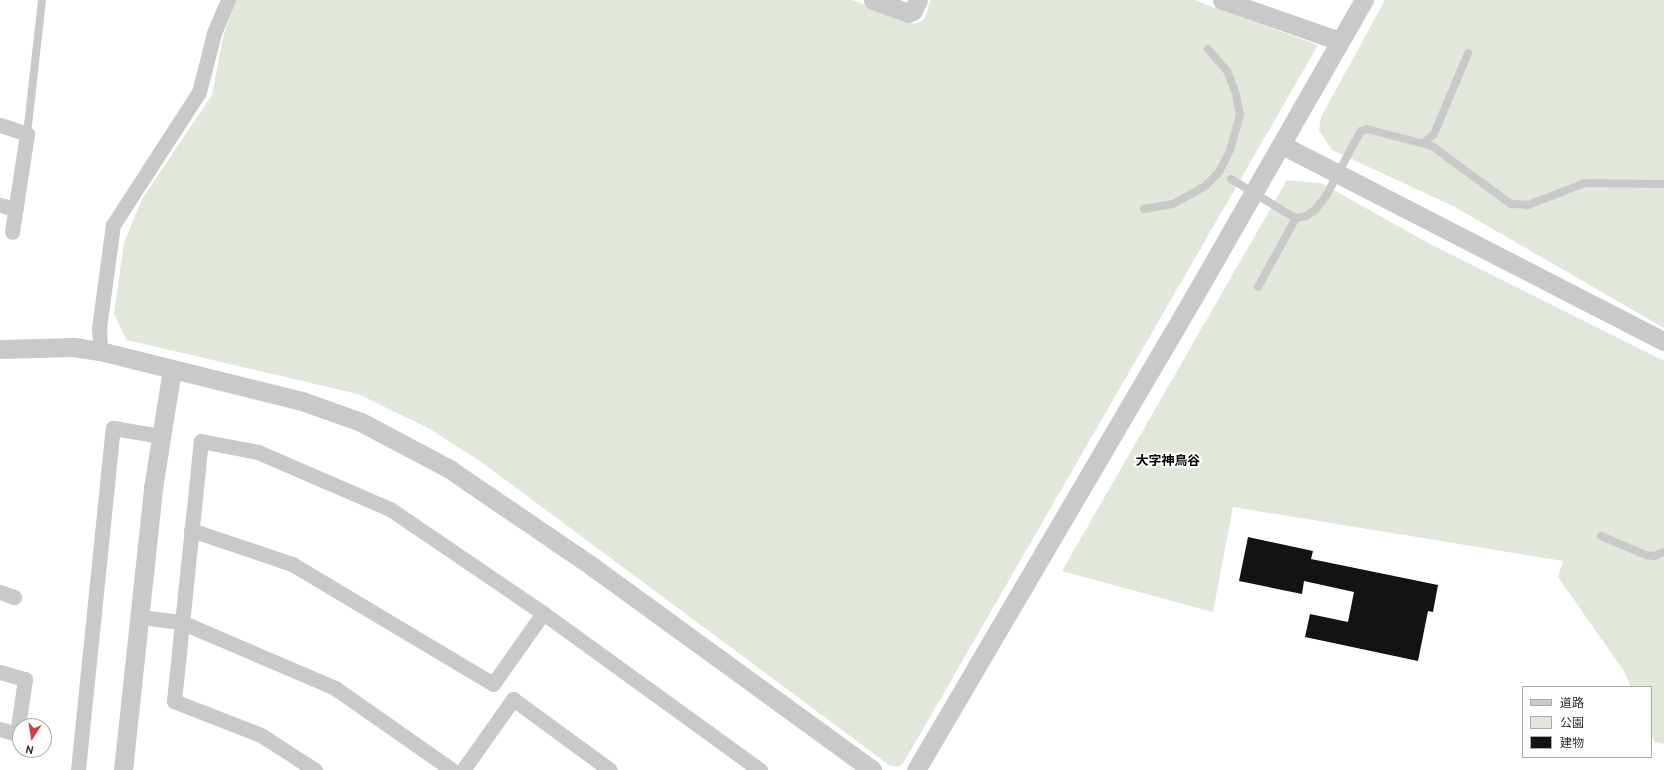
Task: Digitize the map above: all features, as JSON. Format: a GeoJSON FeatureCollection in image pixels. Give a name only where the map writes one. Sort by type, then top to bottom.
{"type":"FeatureCollection","features":[{"type":"Feature","properties":{"kind":"street"},"geometry":{"type":"LineString","coordinates":[[100,351],[99,328],[113,225],[200,92],[214,33],[228,0]]}},
{"type":"Feature","properties":{"kind":"street"},"geometry":{"type":"LineString","coordinates":[[873,0],[908,13],[913,11],[918,0]]}},
{"type":"Feature","properties":{"kind":"street"},"geometry":{"type":"LineString","coordinates":[[1222,0],[1340,41]]}},
{"type":"Feature","properties":{"kind":"street"},"geometry":{"type":"LineString","coordinates":[[916,770],[1282,145],[1364,0]]}},
{"type":"Feature","properties":{"kind":"street"},"geometry":{"type":"LineString","coordinates":[[0,125],[27,134],[12,232]]}},
{"type":"Feature","properties":{"kind":"street"},"geometry":{"type":"LineString","coordinates":[[1282,145],[1664,341]]}},
{"type":"Feature","properties":{"kind":"street"},"geometry":{"type":"LineString","coordinates":[[0,205],[16,209]]}},
{"type":"Feature","properties":{"kind":"street"},"geometry":{"type":"LineString","coordinates":[[0,349],[74,348],[100,351],[302,401],[361,422],[403,442],[448,468],[593,567],[872,770]]}},
{"type":"Feature","properties":{"kind":"street"},"geometry":{"type":"LineString","coordinates":[[123,770],[141,617],[153,488],[172,370]]}},
{"type":"Feature","properties":{"kind":"street"},"geometry":{"type":"LineString","coordinates":[[78,770],[113,428],[161,436]]}},
{"type":"Feature","properties":{"kind":"street"},"geometry":{"type":"LineString","coordinates":[[315,770],[261,735],[174,701],[181,622],[201,442],[258,452],[390,509],[543,613],[760,770]]}},
{"type":"Feature","properties":{"kind":"street"},"geometry":{"type":"LineString","coordinates":[[192,530],[292,564],[493,684],[543,613]]}},
{"type":"Feature","properties":{"kind":"street"},"geometry":{"type":"LineString","coordinates":[[0,592],[14,597]]}},
{"type":"Feature","properties":{"kind":"street"},"geometry":{"type":"LineString","coordinates":[[141,617],[181,622],[335,688],[452,770]]}},
{"type":"Feature","properties":{"kind":"street"},"geometry":{"type":"LineString","coordinates":[[0,672],[25,679],[17,734],[0,729]]}},
{"type":"Feature","properties":{"kind":"street"},"geometry":{"type":"LineString","coordinates":[[463,770],[513,699],[610,770]]}},
{"type":"Feature","properties":{"kind":"lane"},"geometry":{"type":"LineString","coordinates":[[27,134],[42,0]]}},
{"type":"Feature","properties":{"kind":"lane"},"geometry":{"type":"LineString","coordinates":[[1144,209],[1173,204],[1193,194],[1219,172],[1230,150],[1240,115],[1236,94],[1227,71],[1208,49]]}},
{"type":"Feature","properties":{"kind":"lane"},"geometry":{"type":"LineString","coordinates":[[1424,143],[1434,134],[1468,53]]}},
{"type":"Feature","properties":{"kind":"lane"},"geometry":{"type":"LineString","coordinates":[[1258,287],[1296,218],[1315,210],[1326,196],[1360,131],[1367,130],[1432,146],[1511,204],[1528,205],[1585,183],[1664,184]]}},
{"type":"Feature","properties":{"kind":"lane"},"geometry":{"type":"LineString","coordinates":[[1219,172],[1296,218]]}},
{"type":"Feature","properties":{"kind":"lane"},"geometry":{"type":"LineString","coordinates":[[1601,536],[1646,555],[1664,552]]}},
{"type":"Feature","properties":{"kind":"green space"},"geometry":{"type":"Polygon","coordinates":[[[236,0],[852,0],[915,24],[925,19],[930,0],[1194,0],[1318,45],[904,762],[898,767],[889,765],[484,464],[430,429],[358,394],[127,340],[114,314],[124,243],[142,199],[212,95],[223,37],[236,0]]]}},
{"type":"Feature","properties":{"kind":"green space"},"geometry":{"type":"Polygon","coordinates":[[[1385,0],[1664,0],[1664,328],[1453,206],[1332,150],[1319,130],[1321,117],[1385,0]]]}},
{"type":"Feature","properties":{"kind":"green space"},"geometry":{"type":"Polygon","coordinates":[[[1287,180],[1321,183],[1430,244],[1664,361],[1664,744],[1655,742],[1652,736],[1652,686],[1631,686],[1624,671],[1558,577],[1563,561],[1233,507],[1213,612],[1062,571],[1287,180]]]}},
{"type":"Feature","properties":{"kind":"building"},"geometry":{"type":"Polygon","coordinates":[[[1248,537],[1313,551],[1311,559],[1438,585],[1433,612],[1428,611],[1418,661],[1305,637],[1310,614],[1348,622],[1354,592],[1304,581],[1302,594],[1239,581],[1248,537]]]}},
{"type":"Feature","properties":{"kind":"district","name":"大字神鳥谷"},"geometry":{"type":"Point","coordinates":[1168,462]}}]}
